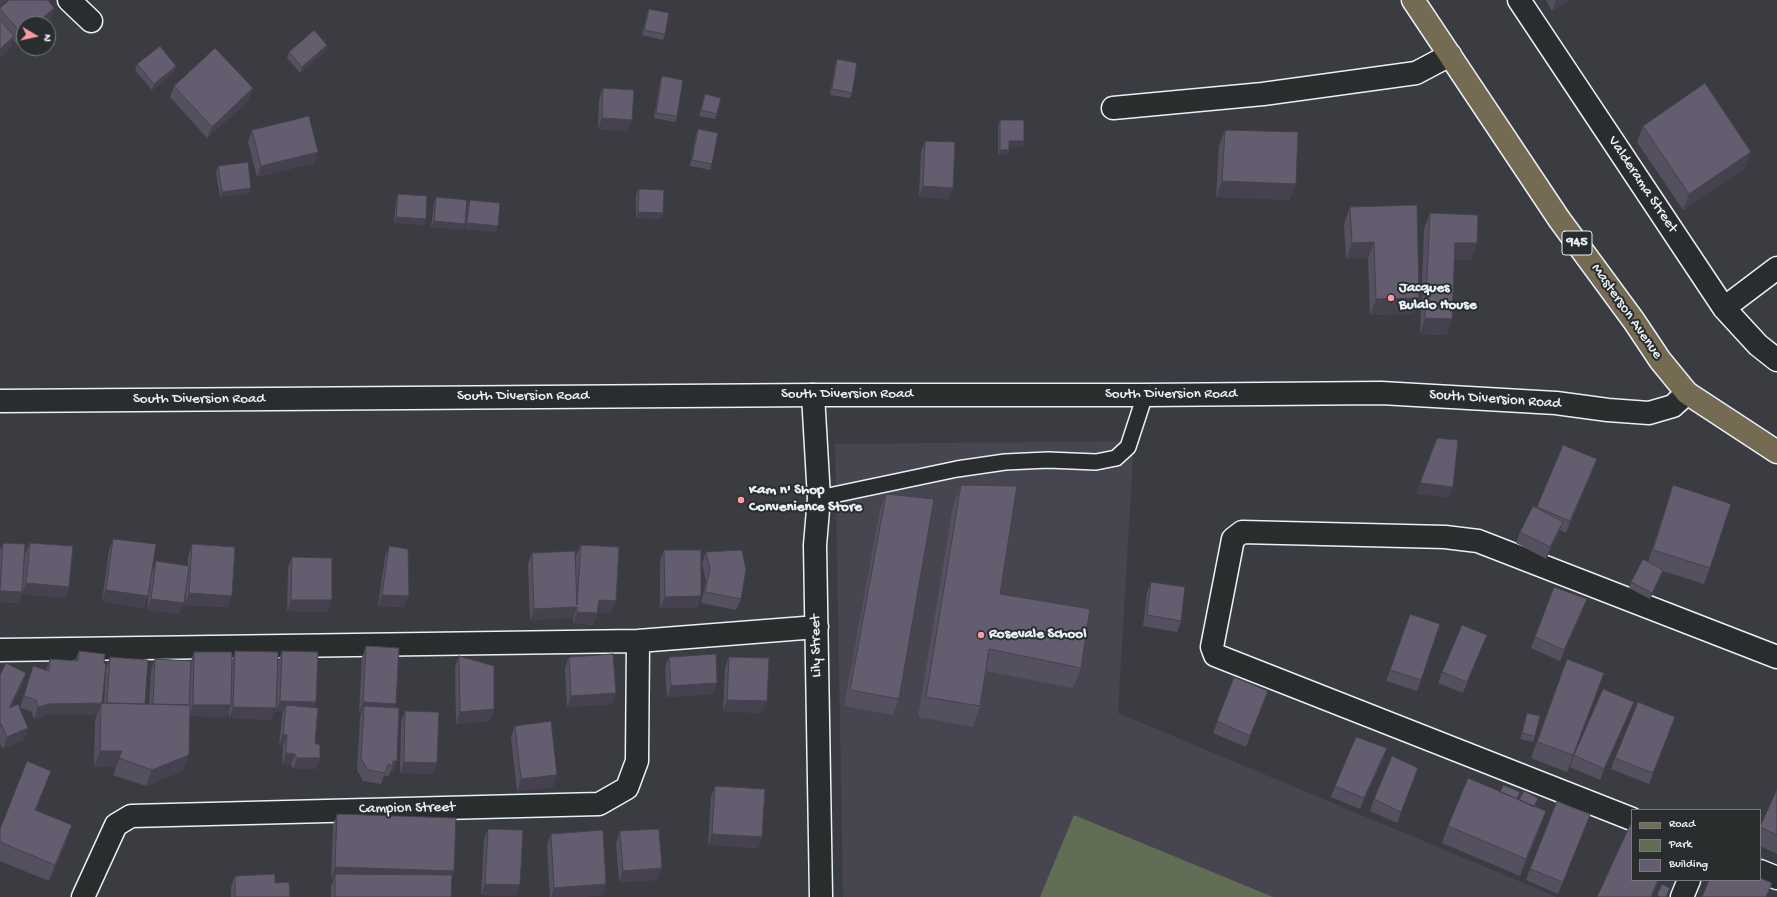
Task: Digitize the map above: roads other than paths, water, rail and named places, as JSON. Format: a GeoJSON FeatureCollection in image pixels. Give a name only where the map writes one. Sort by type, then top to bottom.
{"type":"FeatureCollection","features":[{"type":"Feature","properties":{"kind":"main road","name":"Masterson Avenue"},"geometry":{"type":"LineString","coordinates":[[1413,0],[1559,219],[1634,321],[1660,360],[1687,394],[1777,452]]}},
{"type":"Feature","properties":{"kind":"street"},"geometry":{"type":"LineString","coordinates":[[70,0],[90,21]]}},
{"type":"Feature","properties":{"kind":"street","name":"Valderama Street"},"geometry":{"type":"LineString","coordinates":[[1519,0],[1724,308],[1758,345],[1777,360]]}},
{"type":"Feature","properties":{"kind":"street"},"geometry":{"type":"LineString","coordinates":[[1113,108],[1263,94],[1416,73],[1450,55]]}},
{"type":"Feature","properties":{"kind":"street"},"geometry":{"type":"LineString","coordinates":[[1724,308],[1777,268]]}},
{"type":"Feature","properties":{"kind":"street","name":"South Diversion Road"},"geometry":{"type":"LineString","coordinates":[[0,401],[813,395],[1381,393],[1556,403],[1608,410],[1649,413],[1673,406],[1687,394]]}},
{"type":"Feature","properties":{"kind":"street","name":"Lily Street"},"geometry":{"type":"LineString","coordinates":[[813,395],[819,498],[816,545],[821,897]]}},
{"type":"Feature","properties":{"kind":"street"},"geometry":{"type":"LineString","coordinates":[[1631,820],[1215,655],[1212,646],[1233,539],[1242,532],[1445,537],[1478,541],[1777,657]]}},
{"type":"Feature","properties":{"kind":"street"},"geometry":{"type":"LineString","coordinates":[[0,650],[638,641],[817,627]]}},
{"type":"Feature","properties":{"kind":"street","name":"Campion Street"},"geometry":{"type":"LineString","coordinates":[[83,897],[116,825],[131,816],[599,804],[627,788],[638,762],[638,641]]}},
{"type":"Feature","properties":{"kind":"street"},"geometry":{"type":"LineString","coordinates":[[1761,871],[1777,878]]}},
{"type":"Feature","properties":{"kind":"street"},"geometry":{"type":"LineString","coordinates":[[1682,897],[1688,881]]}},
{"type":"Feature","properties":{"kind":"lane"},"geometry":{"type":"LineString","coordinates":[[819,498],[957,470],[1006,462],[1048,460],[1096,462],[1116,458],[1128,447],[1145,395]]}},
{"type":"Feature","properties":{"kind":"place","name":"Jacques Bulalo House"},"geometry":{"type":"Point","coordinates":[1391,298]}},
{"type":"Feature","properties":{"kind":"place","name":"Kam n' Shop Convenience Store"},"geometry":{"type":"Point","coordinates":[741,500]}},
{"type":"Feature","properties":{"kind":"place","name":"Rosevale School"},"geometry":{"type":"Point","coordinates":[981,635]}}]}
